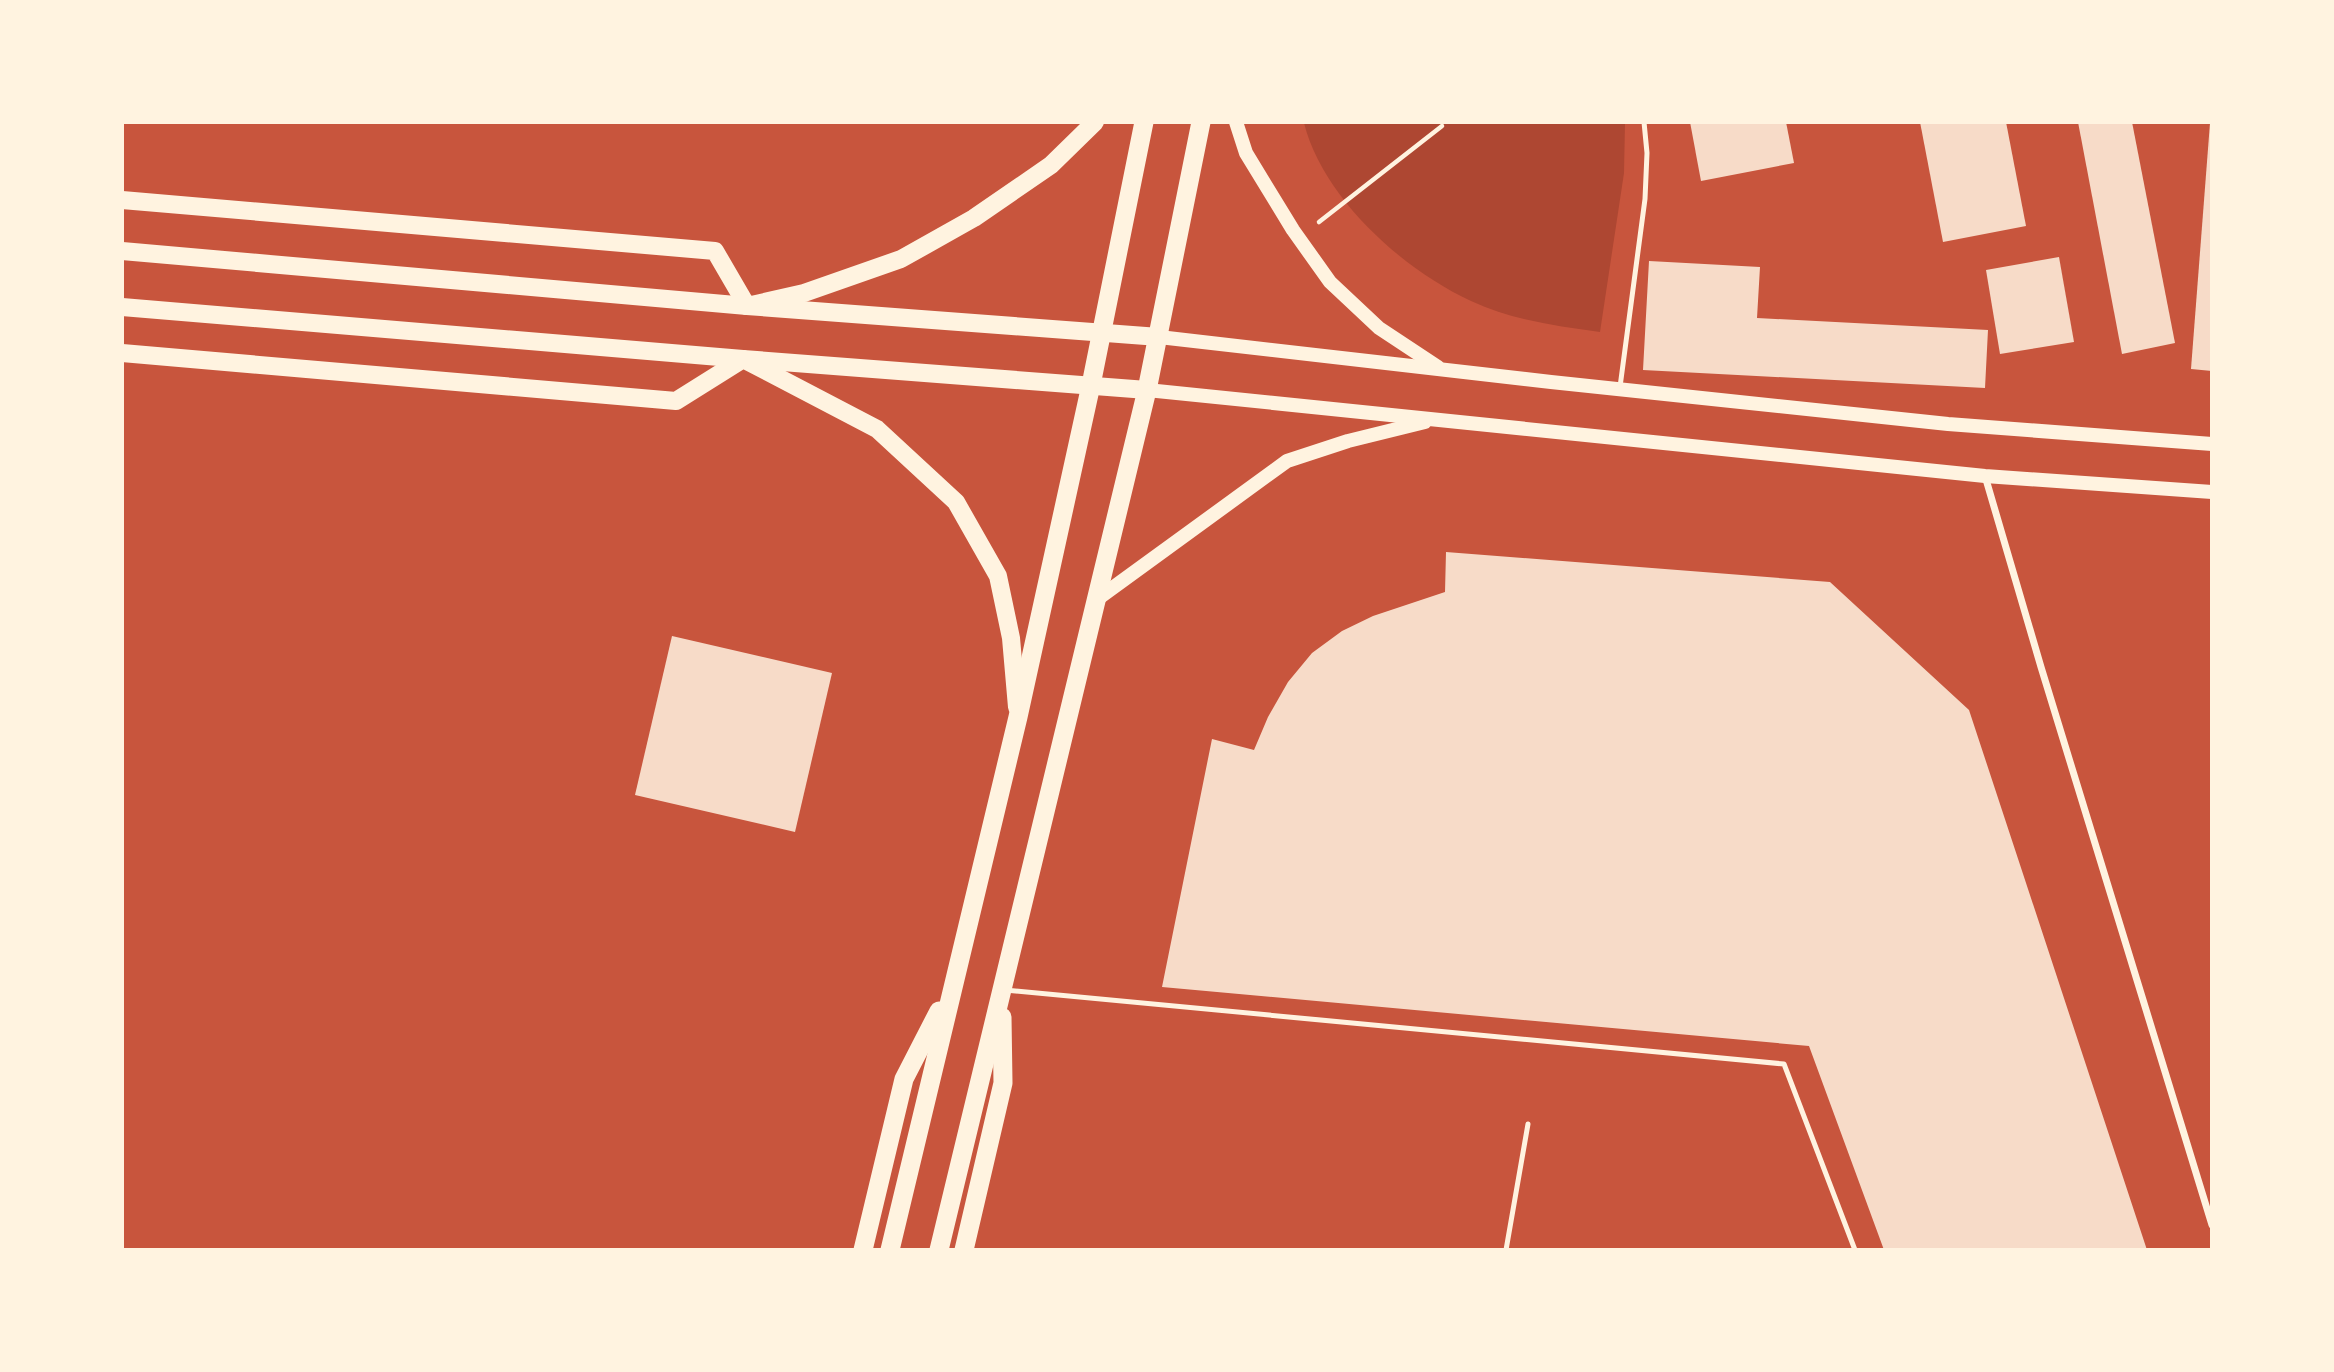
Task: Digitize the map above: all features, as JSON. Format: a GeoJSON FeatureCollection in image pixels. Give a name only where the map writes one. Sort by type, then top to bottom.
{"type":"FeatureCollection","features":[{"type":"Feature","properties":{"kind":"highway"},"geometry":{"type":"LineString","coordinates":[[890,1250],[1018,717],[1091,385],[1144,122]]}},
{"type":"Feature","properties":{"kind":"highway"},"geometry":{"type":"LineString","coordinates":[[939,1250],[1147,390],[1201,122]]}},
{"type":"Feature","properties":{"kind":"highway"},"geometry":{"type":"LineString","coordinates":[[863,1250],[904,1079],[954,982]]}},
{"type":"Feature","properties":{"kind":"highway"},"geometry":{"type":"LineString","coordinates":[[964,1250],[1003,1083],[1002,990]]}},
{"type":"Feature","properties":{"kind":"main road"},"geometry":{"type":"LineString","coordinates":[[747,306],[804,293],[901,258],[974,218],[1051,165],[1095,122]]}},
{"type":"Feature","properties":{"kind":"main road"},"geometry":{"type":"LineString","coordinates":[[1236,122],[1246,153],[1298,238],[1330,282],[1379,328],[1442,369]]}},
{"type":"Feature","properties":{"kind":"main road"},"geometry":{"type":"LineString","coordinates":[[122,200],[715,251],[747,306]]}},
{"type":"Feature","properties":{"kind":"main road"},"geometry":{"type":"LineString","coordinates":[[122,251],[747,306],[1102,331],[1948,424],[2211,444]]}},
{"type":"Feature","properties":{"kind":"main road"},"geometry":{"type":"LineString","coordinates":[[122,307],[1091,385],[1985,476],[2211,492]]}},
{"type":"Feature","properties":{"kind":"main road"},"geometry":{"type":"LineString","coordinates":[[122,353],[676,401],[743,359]]}},
{"type":"Feature","properties":{"kind":"main road"},"geometry":{"type":"LineString","coordinates":[[743,359],[877,429],[956,502],[998,576],[1011,638],[1018,717]]}},
{"type":"Feature","properties":{"kind":"main road"},"geometry":{"type":"LineString","coordinates":[[1096,600],[1287,461],[1348,441],[1436,419]]}},
{"type":"Feature","properties":{"kind":"street"},"geometry":{"type":"LineString","coordinates":[[1985,476],[2211,1225]]}},
{"type":"Feature","properties":{"kind":"lane"},"geometry":{"type":"LineString","coordinates":[[1620,389],[1645,199],[1647,153],[1644,122]]}},
{"type":"Feature","properties":{"kind":"lane"},"geometry":{"type":"LineString","coordinates":[[1002,990],[1784,1065],[1855,1250]]}},
{"type":"Feature","properties":{"kind":"lane"},"geometry":{"type":"LineString","coordinates":[[1506,1250],[1528,1124]]}},
{"type":"Feature","properties":{"kind":"path"},"geometry":{"type":"LineString","coordinates":[[1298,238],[1442,126]]}},
{"type":"Feature","properties":{"kind":"shaded area"},"geometry":{"type":"Polygon","coordinates":[[[1304,123],[1625,123],[1624,173],[1600,332],[1518,318],[1487,308],[1418,270],[1369,228],[1347,204],[1328,178],[1304,123]]]}},
{"type":"Feature","properties":{"kind":"building"},"geometry":{"type":"Polygon","coordinates":[[[1690,122],[1786,122],[1794,163],[1701,181],[1690,122]]]}},
{"type":"Feature","properties":{"kind":"building"},"geometry":{"type":"Polygon","coordinates":[[[1920,122],[2006,122],[2026,226],[1943,242],[1920,122]]]}},
{"type":"Feature","properties":{"kind":"building"},"geometry":{"type":"Polygon","coordinates":[[[2078,122],[2132,122],[2175,343],[2122,354],[2078,122]]]}},
{"type":"Feature","properties":{"kind":"building"},"geometry":{"type":"Polygon","coordinates":[[[2212,123],[2212,371],[2191,369],[2212,123]]]}},
{"type":"Feature","properties":{"kind":"building"},"geometry":{"type":"Polygon","coordinates":[[[2059,257],[2074,342],[2000,354],[1986,270],[2059,257]]]}},
{"type":"Feature","properties":{"kind":"building"},"geometry":{"type":"Polygon","coordinates":[[[1649,261],[1760,267],[1757,318],[1988,330],[1985,388],[1643,370],[1649,261]]]}},
{"type":"Feature","properties":{"kind":"building"},"geometry":{"type":"Polygon","coordinates":[[[1446,552],[1830,582],[1969,710],[2147,1250],[1884,1250],[1809,1046],[1162,987],[1212,739],[1254,750],[1268,717],[1288,682],[1312,653],[1342,631],[1373,616],[1445,592],[1446,552]]]}},
{"type":"Feature","properties":{"kind":"building"},"geometry":{"type":"Polygon","coordinates":[[[672,636],[832,673],[795,832],[635,795],[672,636]]]}}]}
